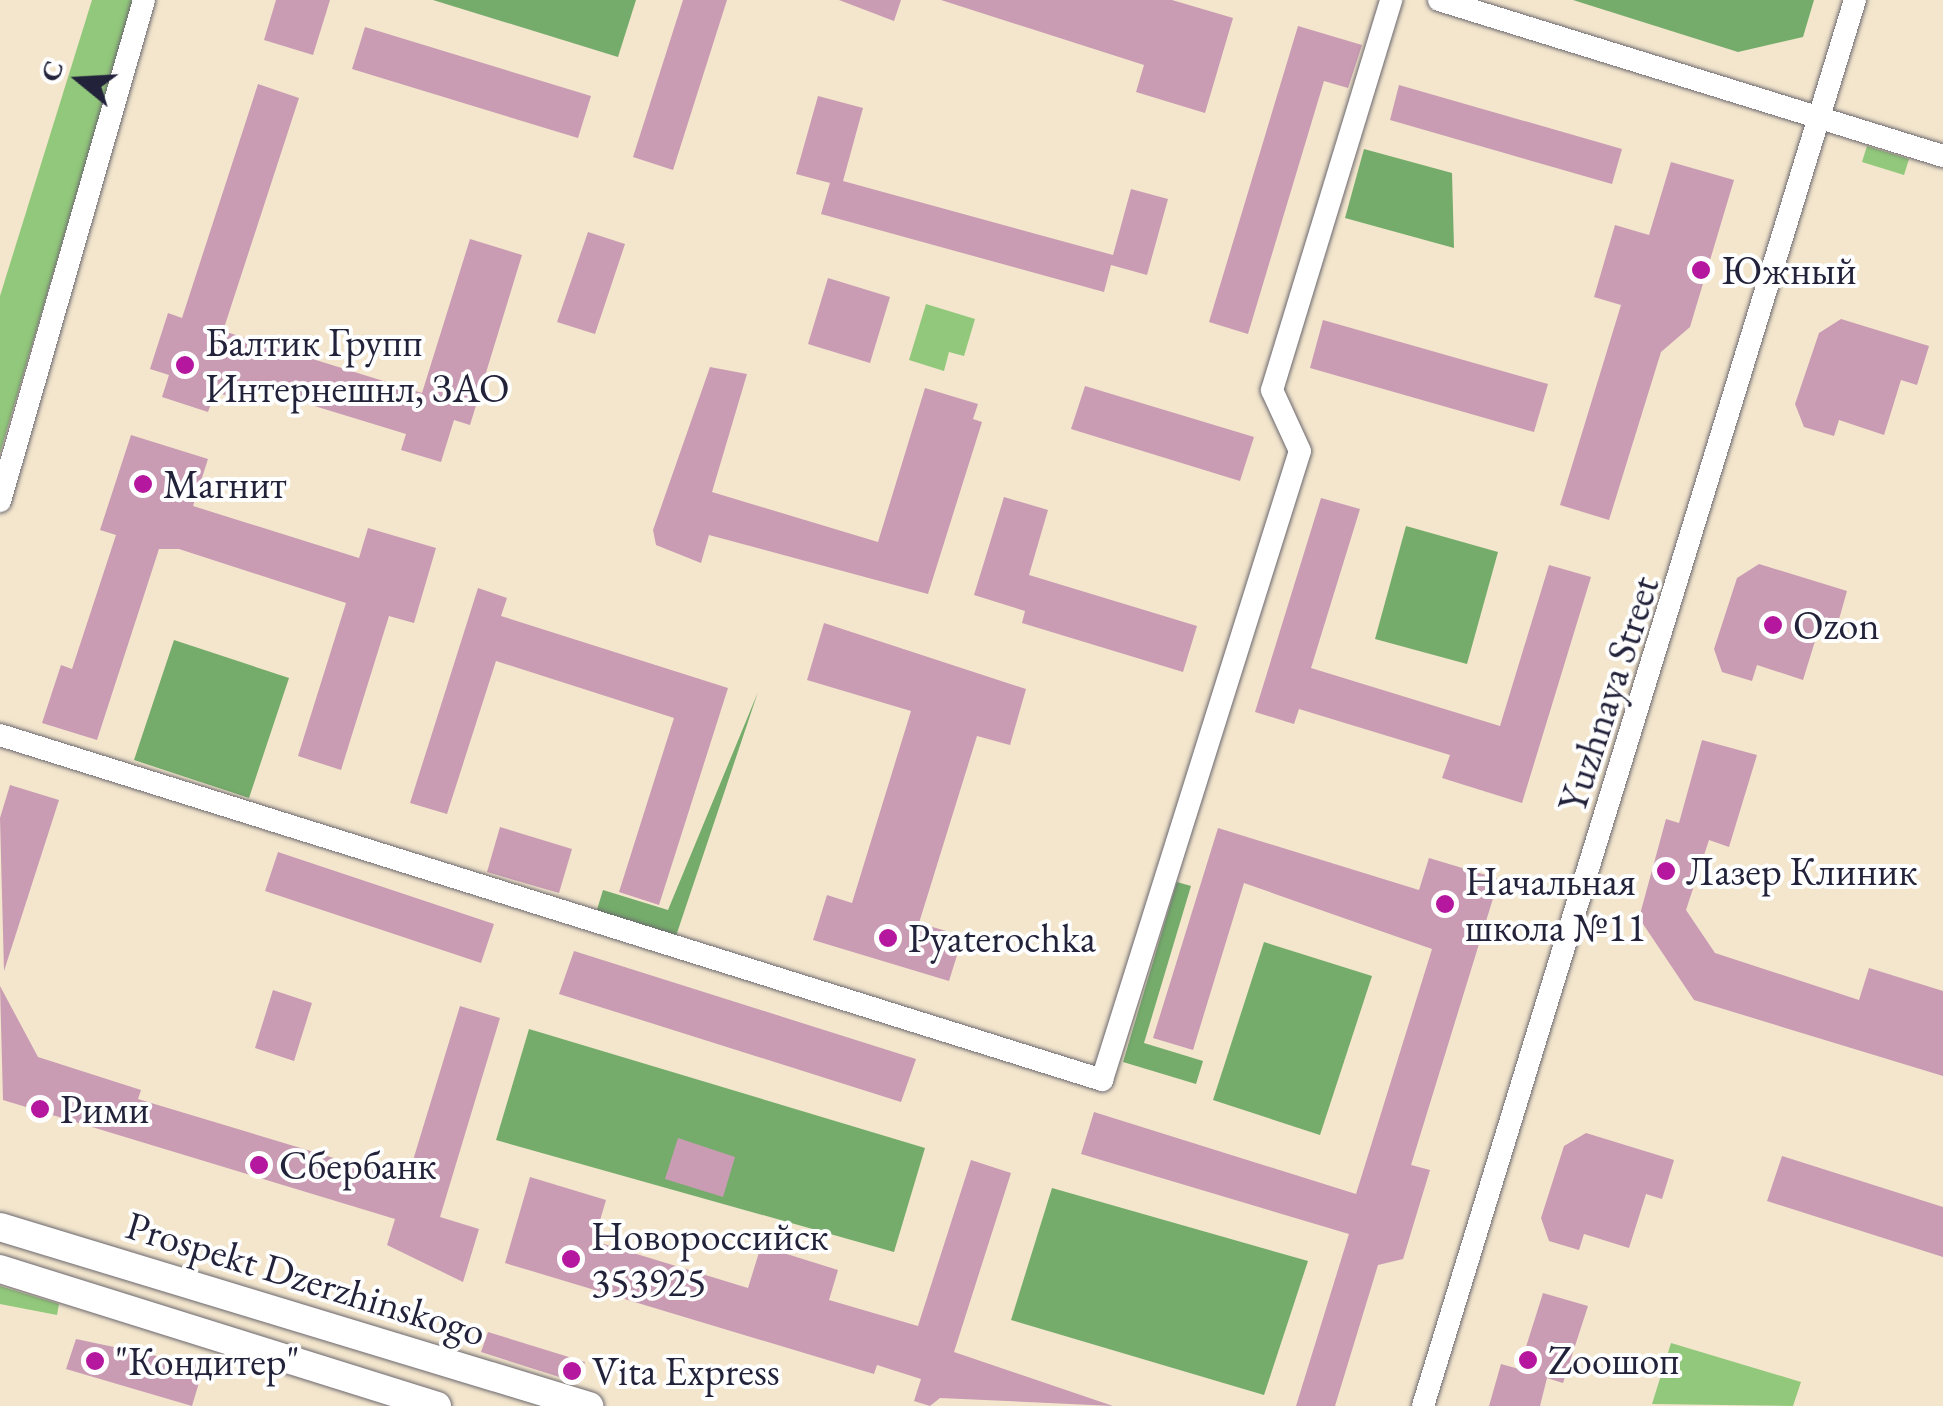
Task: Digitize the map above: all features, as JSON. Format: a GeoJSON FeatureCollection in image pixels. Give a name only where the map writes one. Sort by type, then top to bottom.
{"type":"FeatureCollection","features":[{"type":"Feature","properties":{"kind":"street"},"geometry":{"type":"LineString","coordinates":[[0,501],[144,0]]}},
{"type":"Feature","properties":{"kind":"street"},"geometry":{"type":"LineString","coordinates":[[0,734],[1102,1080],[1300,451],[1272,390],[1391,0]]}},
{"type":"Feature","properties":{"kind":"street"},"geometry":{"type":"LineString","coordinates":[[1439,0],[1943,156]]}},
{"type":"Feature","properties":{"kind":"street","name":"Yuzhnaya Street"},"geometry":{"type":"LineString","coordinates":[[1423,1406],[1854,0]]}},
{"type":"Feature","properties":{"kind":"street","name":"Prospekt Dzerzhinskogo"},"geometry":{"type":"LineString","coordinates":[[0,1227],[589,1406]]}},
{"type":"Feature","properties":{"kind":"street"},"geometry":{"type":"LineString","coordinates":[[85,1297],[96,1256]]}},
{"type":"Feature","properties":{"kind":"street","name":"Prospekt Dzerzhinskogo"},"geometry":{"type":"LineString","coordinates":[[0,1270],[437,1406]]}},
{"type":"Feature","properties":{"kind":"green space"},"geometry":{"type":"Polygon","coordinates":[[[92,0],[134,0],[0,453],[0,296],[92,0]]]}},
{"type":"Feature","properties":{"kind":"green space"},"geometry":{"type":"Polygon","coordinates":[[[433,0],[636,0],[618,57],[433,0]]]}},
{"type":"Feature","properties":{"kind":"green space"},"geometry":{"type":"Polygon","coordinates":[[[1573,0],[1814,0],[1803,37],[1738,52],[1573,0]]]}},
{"type":"Feature","properties":{"kind":"green space"},"geometry":{"type":"Polygon","coordinates":[[[1867,146],[1909,159],[1904,175],[1862,162],[1867,146]]]}},
{"type":"Feature","properties":{"kind":"green space"},"geometry":{"type":"Polygon","coordinates":[[[1364,149],[1452,173],[1454,248],[1345,218],[1364,149]]]}},
{"type":"Feature","properties":{"kind":"green space"},"geometry":{"type":"Polygon","coordinates":[[[926,304],[975,319],[964,356],[949,352],[944,371],[909,360],[926,304]]]}},
{"type":"Feature","properties":{"kind":"green space"},"geometry":{"type":"Polygon","coordinates":[[[1406,526],[1498,552],[1467,664],[1375,639],[1406,526]]]}},
{"type":"Feature","properties":{"kind":"green space"},"geometry":{"type":"Polygon","coordinates":[[[174,640],[289,678],[249,798],[134,760],[174,640]]]}},
{"type":"Feature","properties":{"kind":"green space"},"geometry":{"type":"Polygon","coordinates":[[[758,692],[675,939],[595,916],[603,890],[668,910],[758,692]]]}},
{"type":"Feature","properties":{"kind":"green space"},"geometry":{"type":"Polygon","coordinates":[[[1177,882],[1191,886],[1144,1043],[1203,1061],[1196,1084],[1123,1062],[1177,882]]]}},
{"type":"Feature","properties":{"kind":"green space"},"geometry":{"type":"Polygon","coordinates":[[[1264,942],[1372,976],[1320,1135],[1213,1100],[1264,942]]]}},
{"type":"Feature","properties":{"kind":"green space"},"geometry":{"type":"Polygon","coordinates":[[[529,1029],[925,1148],[894,1252],[496,1140],[529,1029]]]}},
{"type":"Feature","properties":{"kind":"green space"},"geometry":{"type":"Polygon","coordinates":[[[1052,1188],[1308,1261],[1264,1395],[1011,1320],[1052,1188]]]}},
{"type":"Feature","properties":{"kind":"green space"},"geometry":{"type":"Polygon","coordinates":[[[0,1286],[59,1304],[57,1315],[0,1304],[0,1286]]]}},
{"type":"Feature","properties":{"kind":"green space"},"geometry":{"type":"Polygon","coordinates":[[[1671,1343],[1801,1382],[1793,1406],[1652,1404],[1671,1343]]]}},
{"type":"Feature","properties":{"kind":"building"},"geometry":{"type":"Polygon","coordinates":[[[276,0],[330,0],[313,55],[264,40],[276,0]]]}},
{"type":"Feature","properties":{"kind":"building"},"geometry":{"type":"Polygon","coordinates":[[[683,0],[727,0],[673,170],[633,157],[683,0]]]}},
{"type":"Feature","properties":{"kind":"building"},"geometry":{"type":"Polygon","coordinates":[[[839,0],[901,0],[894,21],[839,0]]]}},
{"type":"Feature","properties":{"kind":"building"},"geometry":{"type":"Polygon","coordinates":[[[941,0],[1172,0],[1233,18],[1205,113],[1136,92],[1144,65],[941,0]]]}},
{"type":"Feature","properties":{"kind":"building"},"geometry":{"type":"Polygon","coordinates":[[[1298,26],[1362,45],[1348,88],[1324,81],[1248,334],[1209,322],[1298,26]]]}},
{"type":"Feature","properties":{"kind":"building"},"geometry":{"type":"Polygon","coordinates":[[[365,27],[591,96],[578,138],[352,69],[365,27]]]}},
{"type":"Feature","properties":{"kind":"building"},"geometry":{"type":"Polygon","coordinates":[[[258,84],[299,98],[223,331],[422,393],[470,239],[522,255],[470,425],[454,420],[441,462],[401,450],[406,434],[233,381],[228,396],[215,392],[208,412],[162,397],[169,375],[150,369],[168,313],[182,318],[258,84]]]}},
{"type":"Feature","properties":{"kind":"building"},"geometry":{"type":"Polygon","coordinates":[[[1399,85],[1622,149],[1612,184],[1390,120],[1399,85]]]}},
{"type":"Feature","properties":{"kind":"building"},"geometry":{"type":"Polygon","coordinates":[[[818,96],[863,108],[843,181],[1113,255],[1131,189],[1168,199],[1147,275],[1111,265],[1104,292],[821,214],[830,183],[796,174],[818,96]]]}},
{"type":"Feature","properties":{"kind":"building"},"geometry":{"type":"Polygon","coordinates":[[[1671,162],[1734,180],[1690,327],[1661,352],[1609,520],[1560,505],[1621,305],[1594,297],[1615,225],[1649,235],[1671,162]]]}},
{"type":"Feature","properties":{"kind":"building"},"geometry":{"type":"Polygon","coordinates":[[[588,232],[625,244],[595,334],[557,322],[588,232]]]}},
{"type":"Feature","properties":{"kind":"building"},"geometry":{"type":"Polygon","coordinates":[[[828,278],[890,297],[870,363],[808,344],[828,278]]]}},
{"type":"Feature","properties":{"kind":"building"},"geometry":{"type":"Polygon","coordinates":[[[1841,319],[1929,346],[1917,385],[1901,380],[1884,435],[1839,420],[1834,436],[1804,427],[1795,404],[1819,333],[1841,319]]]}},
{"type":"Feature","properties":{"kind":"building"},"geometry":{"type":"Polygon","coordinates":[[[1323,320],[1548,384],[1534,432],[1310,368],[1323,320]]]}},
{"type":"Feature","properties":{"kind":"building"},"geometry":{"type":"Polygon","coordinates":[[[710,367],[747,374],[712,492],[878,542],[925,388],[978,404],[973,419],[982,422],[928,594],[709,535],[701,563],[656,545],[653,530],[710,367]]]}},
{"type":"Feature","properties":{"kind":"building"},"geometry":{"type":"Polygon","coordinates":[[[1085,386],[1254,437],[1240,481],[1071,429],[1085,386]]]}},
{"type":"Feature","properties":{"kind":"building"},"geometry":{"type":"Polygon","coordinates":[[[131,435],[208,459],[193,506],[359,558],[368,528],[436,548],[414,623],[389,616],[341,770],[298,756],[346,603],[179,549],[159,549],[97,740],[42,723],[61,665],[72,669],[116,535],[100,530],[131,435]]]}},
{"type":"Feature","properties":{"kind":"building"},"geometry":{"type":"Polygon","coordinates":[[[1004,497],[1048,510],[1029,575],[1197,626],[1183,672],[1022,623],[1025,611],[974,595],[1004,497]]]}},
{"type":"Feature","properties":{"kind":"building"},"geometry":{"type":"Polygon","coordinates":[[[1321,498],[1360,509],[1311,668],[1500,726],[1549,565],[1591,577],[1522,803],[1442,778],[1450,755],[1299,709],[1294,724],[1255,712],[1321,498]]]}},
{"type":"Feature","properties":{"kind":"building"},"geometry":{"type":"Polygon","coordinates":[[[1759,564],[1847,591],[1836,630],[1820,625],[1803,680],[1757,665],[1752,681],[1722,672],[1714,649],[1737,578],[1759,564]]]}},
{"type":"Feature","properties":{"kind":"building"},"geometry":{"type":"Polygon","coordinates":[[[478,588],[507,598],[501,616],[728,688],[659,905],[619,892],[674,718],[496,661],[447,814],[410,803],[478,588]]]}},
{"type":"Feature","properties":{"kind":"building"},"geometry":{"type":"Polygon","coordinates":[[[824,623],[1026,689],[1010,745],[977,736],[919,923],[963,936],[949,981],[813,940],[827,895],[852,903],[911,711],[807,680],[824,623]]]}},
{"type":"Feature","properties":{"kind":"building"},"geometry":{"type":"Polygon","coordinates":[[[1702,740],[1757,755],[1729,847],[1709,840],[1686,910],[1715,953],[1859,1000],[1869,968],[1943,991],[1943,1076],[1694,1000],[1639,918],[1666,819],[1679,823],[1702,740]]]}},
{"type":"Feature","properties":{"kind":"building"},"geometry":{"type":"Polygon","coordinates":[[[10,785],[59,800],[4,971],[0,818],[10,785]]]}},
{"type":"Feature","properties":{"kind":"building"},"geometry":{"type":"Polygon","coordinates":[[[500,827],[572,849],[559,893],[487,872],[500,827]]]}},
{"type":"Feature","properties":{"kind":"building"},"geometry":{"type":"Polygon","coordinates":[[[1218,828],[1419,890],[1429,858],[1499,879],[1411,1165],[1430,1170],[1403,1259],[1378,1265],[1335,1406],[1296,1406],[1349,1234],[1081,1154],[1094,1112],[1356,1194],[1432,949],[1244,883],[1193,1050],[1153,1038],[1218,828]]]}},
{"type":"Feature","properties":{"kind":"building"},"geometry":{"type":"Polygon","coordinates":[[[278,852],[494,924],[481,963],[265,891],[278,852]]]}},
{"type":"Feature","properties":{"kind":"building"},"geometry":{"type":"Polygon","coordinates":[[[574,951],[916,1059],[901,1102],[559,994],[574,951]]]}},
{"type":"Feature","properties":{"kind":"building"},"geometry":{"type":"Polygon","coordinates":[[[0,986],[38,1057],[141,1090],[138,1099],[407,1180],[460,1006],[500,1018],[440,1217],[479,1229],[463,1282],[387,1245],[395,1219],[3,1100],[0,986]]]}},
{"type":"Feature","properties":{"kind":"building"},"geometry":{"type":"Polygon","coordinates":[[[273,990],[312,1003],[294,1061],[255,1048],[273,990]]]}},
{"type":"Feature","properties":{"kind":"building"},"geometry":{"type":"Polygon","coordinates":[[[1586,1133],[1674,1160],[1662,1199],[1646,1194],[1629,1248],[1584,1234],[1579,1250],[1549,1241],[1541,1218],[1564,1146],[1586,1133]]]}},
{"type":"Feature","properties":{"kind":"building"},"geometry":{"type":"Polygon","coordinates":[[[678,1138],[735,1157],[723,1197],[665,1179],[678,1138]]]}},
{"type":"Feature","properties":{"kind":"building"},"geometry":{"type":"Polygon","coordinates":[[[1782,1156],[1943,1207],[1943,1257],[1767,1201],[1782,1156]]]}},
{"type":"Feature","properties":{"kind":"building"},"geometry":{"type":"Polygon","coordinates":[[[971,1160],[1011,1173],[954,1352],[1113,1406],[940,1398],[930,1406],[914,1401],[921,1379],[877,1365],[874,1374],[505,1263],[530,1177],[606,1200],[594,1241],[748,1288],[761,1246],[838,1270],[829,1300],[918,1326],[971,1160]]]}},
{"type":"Feature","properties":{"kind":"building"},"geometry":{"type":"Polygon","coordinates":[[[1543,1293],[1588,1306],[1563,1383],[1547,1378],[1540,1406],[1489,1406],[1501,1364],[1519,1369],[1543,1293]]]}},
{"type":"Feature","properties":{"kind":"building"},"geometry":{"type":"Polygon","coordinates":[[[488,1332],[585,1362],[578,1383],[481,1352],[488,1332]]]}},
{"type":"Feature","properties":{"kind":"building"},"geometry":{"type":"Polygon","coordinates":[[[76,1339],[204,1366],[192,1406],[66,1369],[76,1339]]]}},
{"type":"Feature","properties":{"kind":"place","name":"Южный"},"geometry":{"type":"Point","coordinates":[1701,270]}},
{"type":"Feature","properties":{"kind":"place","name":"Балтик Групп Интернешнл, ЗАО"},"geometry":{"type":"Point","coordinates":[185,365]}},
{"type":"Feature","properties":{"kind":"place","name":"Магнит"},"geometry":{"type":"Point","coordinates":[143,484]}},
{"type":"Feature","properties":{"kind":"place","name":"Ozon"},"geometry":{"type":"Point","coordinates":[1773,625]}},
{"type":"Feature","properties":{"kind":"place","name":"Лазер Клиник"},"geometry":{"type":"Point","coordinates":[1666,871]}},
{"type":"Feature","properties":{"kind":"place","name":"Начальная школа №11"},"geometry":{"type":"Point","coordinates":[1445,904]}},
{"type":"Feature","properties":{"kind":"place","name":"Pyaterochka"},"geometry":{"type":"Point","coordinates":[888,938]}},
{"type":"Feature","properties":{"kind":"place","name":"Рими"},"geometry":{"type":"Point","coordinates":[40,1109]}},
{"type":"Feature","properties":{"kind":"place","name":"Сбербанк"},"geometry":{"type":"Point","coordinates":[259,1165]}},
{"type":"Feature","properties":{"kind":"place","name":"Новороссийск 353925"},"geometry":{"type":"Point","coordinates":[571,1259]}},
{"type":"Feature","properties":{"kind":"place","name":"Zooшоп"},"geometry":{"type":"Point","coordinates":[1528,1360]}},
{"type":"Feature","properties":{"kind":"place","name":"\"Кондитер\""},"geometry":{"type":"Point","coordinates":[95,1361]}},
{"type":"Feature","properties":{"kind":"place","name":"Vita Express"},"geometry":{"type":"Point","coordinates":[572,1371]}}]}
